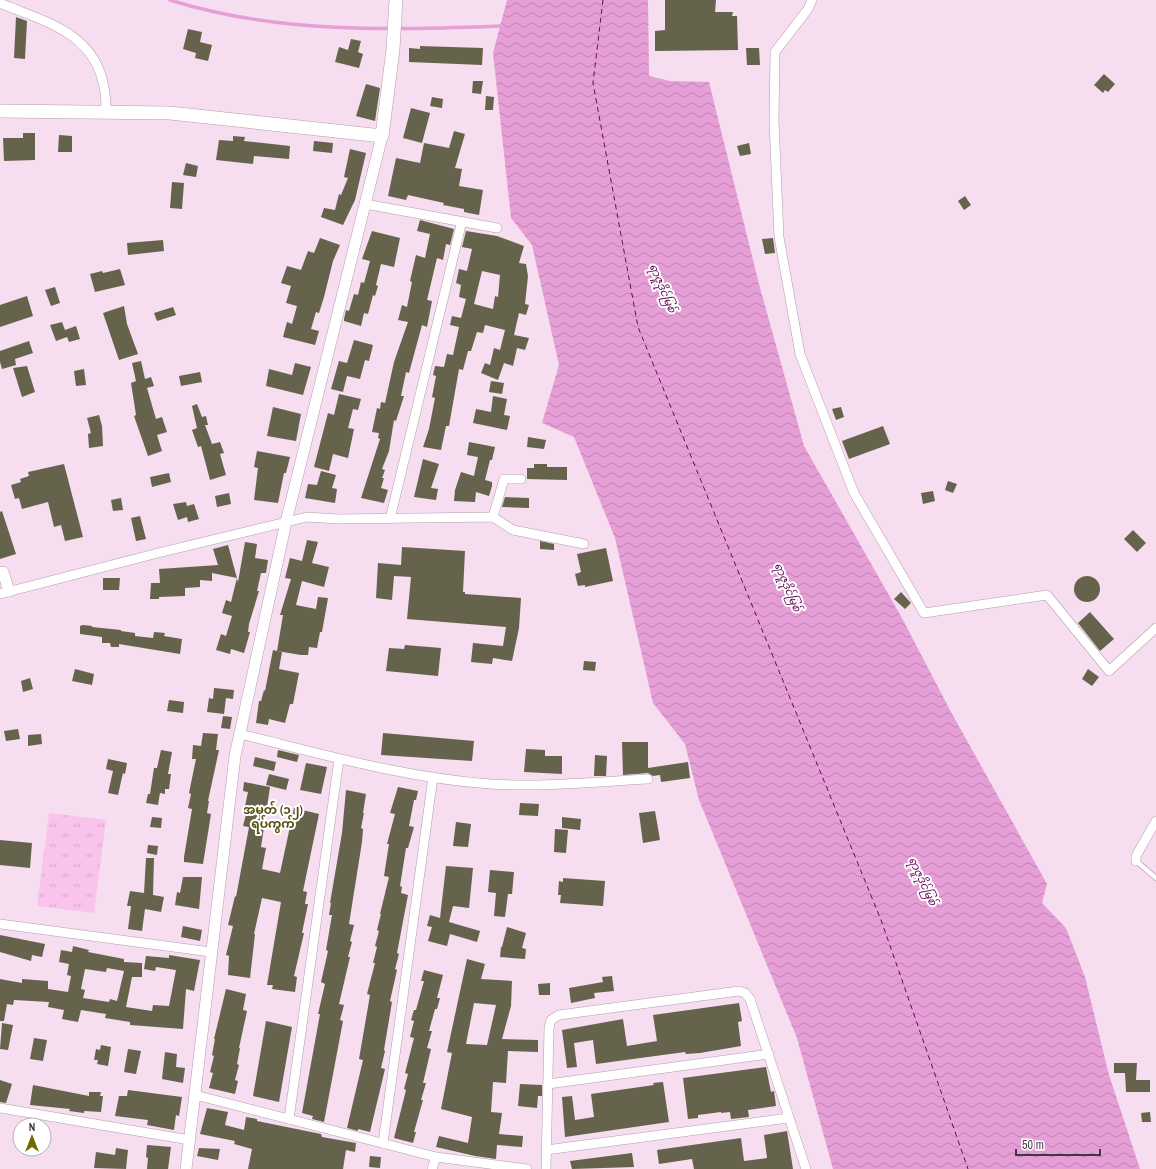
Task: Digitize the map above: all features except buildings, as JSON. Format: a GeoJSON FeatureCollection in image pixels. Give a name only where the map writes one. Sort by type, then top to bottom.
{"type":"FeatureCollection","features":[{"type":"Feature","properties":{"kind":"main road"},"geometry":{"type":"LineString","coordinates":[[0,111],[170,113],[382,136],[393,49],[396,0]]}},
{"type":"Feature","properties":{"kind":"street"},"geometry":{"type":"LineString","coordinates":[[812,0],[808,9],[775,52],[774,121],[779,237],[800,354],[854,493],[924,613],[1047,595],[1109,671],[1156,628]]}},
{"type":"Feature","properties":{"kind":"street"},"geometry":{"type":"LineString","coordinates":[[0,3],[69,33],[82,43],[95,62],[100,74],[104,87],[106,112]]}},
{"type":"Feature","properties":{"kind":"street"},"geometry":{"type":"LineString","coordinates":[[186,1169],[235,756],[286,522],[382,136]]}},
{"type":"Feature","properties":{"kind":"street"},"geometry":{"type":"LineString","coordinates":[[365,204],[496,228]]}},
{"type":"Feature","properties":{"kind":"street"},"geometry":{"type":"LineString","coordinates":[[390,519],[462,221]]}},
{"type":"Feature","properties":{"kind":"street"},"geometry":{"type":"LineString","coordinates":[[494,517],[504,480],[520,479]]}},
{"type":"Feature","properties":{"kind":"street"},"geometry":{"type":"LineString","coordinates":[[3,572],[5,593],[308,517],[390,519],[494,517],[513,530],[584,544]]}},
{"type":"Feature","properties":{"kind":"street"},"geometry":{"type":"LineString","coordinates":[[240,734],[339,759],[433,778],[489,784],[531,785],[648,779]]}},
{"type":"Feature","properties":{"kind":"street"},"geometry":{"type":"LineString","coordinates":[[289,1119],[339,759]]}},
{"type":"Feature","properties":{"kind":"street"},"geometry":{"type":"LineString","coordinates":[[383,1143],[433,778]]}},
{"type":"Feature","properties":{"kind":"street"},"geometry":{"type":"LineString","coordinates":[[1136,861],[1136,856],[1156,821]]}},
{"type":"Feature","properties":{"kind":"street"},"geometry":{"type":"LineString","coordinates":[[0,924],[211,952]]}},
{"type":"Feature","properties":{"kind":"street"},"geometry":{"type":"LineString","coordinates":[[546,1169],[549,1028],[551,1020],[558,1015],[739,991],[745,993],[750,999],[806,1169]]}},
{"type":"Feature","properties":{"kind":"street"},"geometry":{"type":"LineString","coordinates":[[548,1084],[769,1054]]}},
{"type":"Feature","properties":{"kind":"street"},"geometry":{"type":"LineString","coordinates":[[195,1095],[436,1157],[527,1169]]}},
{"type":"Feature","properties":{"kind":"street"},"geometry":{"type":"LineString","coordinates":[[0,1108],[190,1140]]}},
{"type":"Feature","properties":{"kind":"street"},"geometry":{"type":"LineString","coordinates":[[546,1150],[788,1118]]}},
{"type":"Feature","properties":{"kind":"street"},"geometry":{"type":"LineString","coordinates":[[432,1169],[436,1157]]}},
{"type":"Feature","properties":{"kind":"lane"},"geometry":{"type":"LineString","coordinates":[[1136,861],[1156,878]]}},
{"type":"Feature","properties":{"kind":"green space"},"geometry":{"type":"Polygon","coordinates":[[[49,813],[106,820],[94,913],[37,906],[49,813]]]}},
{"type":"Feature","properties":{"kind":"water","name":"ရာဇူဒိုင်မြစ်"},"geometry":{"type":"Polygon","coordinates":[[[507,0],[648,0],[649,76],[670,81],[709,82],[759,284],[804,446],[902,618],[951,712],[1047,884],[1042,903],[1066,928],[1085,977],[1109,1075],[1140,1169],[833,1169],[797,1038],[699,800],[685,744],[653,703],[615,538],[574,437],[542,423],[559,365],[532,245],[511,218],[493,53],[507,0]]]}},
{"type":"Feature","properties":{"kind":"waterway"},"geometry":{"type":"LineString","coordinates":[[170,0],[211,11],[252,19],[293,24],[377,28],[502,26]]}},
{"type":"Feature","properties":{"kind":"ferry route"},"geometry":{"type":"LineString","coordinates":[[603,0],[593,83],[638,327],[881,920],[968,1169]]}},
{"type":"Feature","properties":{"kind":"district","name":"အမှတ် (၁၂) ရပ်ကွက်"},"geometry":{"type":"Point","coordinates":[273,817]}}]}
